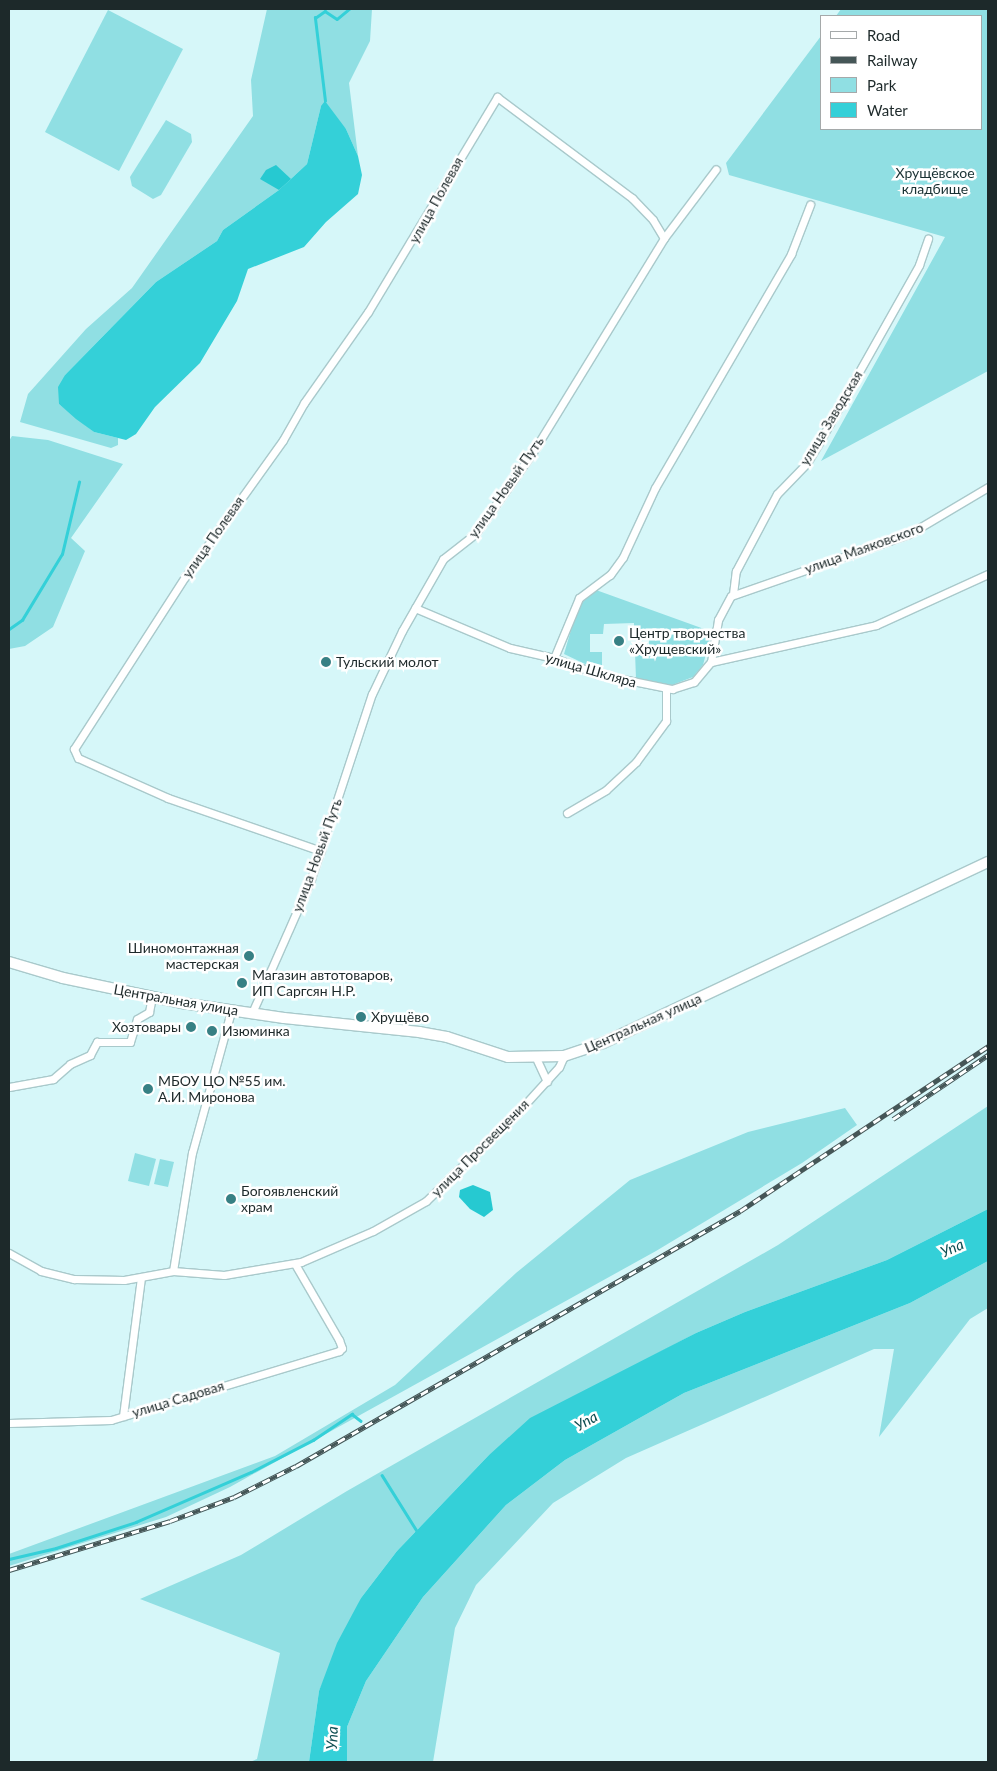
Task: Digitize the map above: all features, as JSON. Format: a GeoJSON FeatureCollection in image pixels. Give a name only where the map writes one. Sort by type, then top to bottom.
{"type":"FeatureCollection","features":[{"type":"Feature","properties":{"kind":"main road","name":"Центральная улица"},"geometry":{"type":"LineString","coordinates":[[9,962],[152,997],[231,1011],[419,1032],[447,1037],[508,1056],[536,1058],[564,1056],[603,1043],[988,862]]}},
{"type":"Feature","properties":{"kind":"street","name":"улица Полевая"},"geometry":{"type":"LineString","coordinates":[[321,851],[168,798],[78,758],[74,751],[185,577],[283,440],[368,312],[497,97],[632,198],[653,220],[664,238]]}},
{"type":"Feature","properties":{"kind":"street","name":"улица Новый Путь"},"geometry":{"type":"LineString","coordinates":[[252,1013],[321,851],[372,694],[415,608],[443,559],[476,534],[533,452],[664,238],[716,169]]}},
{"type":"Feature","properties":{"kind":"street"},"geometry":{"type":"LineString","coordinates":[[554,658],[579,598],[610,575],[620,562],[655,488],[791,254],[810,205]]}},
{"type":"Feature","properties":{"kind":"street","name":"улица Заводская"},"geometry":{"type":"LineString","coordinates":[[734,594],[736,571],[777,494],[807,463],[919,266],[928,239]]}},
{"type":"Feature","properties":{"kind":"street","name":"улица Маяковского"},"geometry":{"type":"LineString","coordinates":[[734,594],[909,534],[988,487]]}},
{"type":"Feature","properties":{"kind":"street"},"geometry":{"type":"LineString","coordinates":[[734,594],[725,603],[718,620],[711,662],[870,627],[988,574]]}},
{"type":"Feature","properties":{"kind":"street","name":"улица Шкляра"},"geometry":{"type":"LineString","coordinates":[[415,608],[510,648],[554,658],[598,674],[666,689],[678,689],[694,682],[711,662]]}},
{"type":"Feature","properties":{"kind":"street"},"geometry":{"type":"LineString","coordinates":[[567,813],[606,790],[636,762],[666,721],[666,689]]}},
{"type":"Feature","properties":{"kind":"street"},"geometry":{"type":"LineString","coordinates":[[9,1088],[53,1079],[70,1064],[90,1055],[97,1042],[130,1042],[136,1019],[149,1012],[152,997]]}},
{"type":"Feature","properties":{"kind":"street"},"geometry":{"type":"LineString","coordinates":[[173,1271],[192,1154],[231,1011]]}},
{"type":"Feature","properties":{"kind":"street","name":"улица Просвещения"},"geometry":{"type":"LineString","coordinates":[[9,1253],[41,1271],[64,1278],[141,1278],[173,1271],[224,1274],[295,1264],[373,1231],[426,1201],[547,1082],[564,1056]]}},
{"type":"Feature","properties":{"kind":"street"},"geometry":{"type":"LineString","coordinates":[[536,1058],[547,1082]]}},
{"type":"Feature","properties":{"kind":"street","name":"улица Садовая"},"geometry":{"type":"LineString","coordinates":[[9,1423],[105,1421],[337,1352],[342,1348],[295,1264]]}},
{"type":"Feature","properties":{"kind":"street"},"geometry":{"type":"LineString","coordinates":[[123,1416],[141,1278]]}},
{"type":"Feature","properties":{"kind":"green space"},"geometry":{"type":"Polygon","coordinates":[[[267,9],[372,9],[370,41],[349,83],[358,156],[346,129],[321,106],[307,164],[279,190],[223,230],[217,241],[156,282],[65,375],[59,404],[94,432],[118,438],[118,445],[111,448],[20,422],[28,394],[86,329],[132,288],[253,116],[251,80],[267,9]]]}},
{"type":"Feature","properties":{"kind":"green space","name":"Хрущёвское кладбище"},"geometry":{"type":"Polygon","coordinates":[[[841,9],[988,9],[988,371],[821,461],[945,237],[729,175],[726,163],[820,37],[820,130],[982,130],[982,15],[837,15],[841,9]]]}},
{"type":"Feature","properties":{"kind":"green space"},"geometry":{"type":"Polygon","coordinates":[[[108,10],[183,49],[119,171],[45,132],[108,10]]]}},
{"type":"Feature","properties":{"kind":"green space"},"geometry":{"type":"Polygon","coordinates":[[[166,120],[191,134],[192,142],[161,195],[153,199],[132,186],[130,177],[166,120]]]}},
{"type":"Feature","properties":{"kind":"green space"},"geometry":{"type":"Polygon","coordinates":[[[12,436],[48,440],[123,464],[71,538],[85,551],[53,627],[25,646],[9,649],[9,441],[12,436]]]}},
{"type":"Feature","properties":{"kind":"green space"},"geometry":{"type":"Polygon","coordinates":[[[596,590],[707,630],[711,636],[703,665],[693,677],[672,685],[636,679],[635,652],[649,652],[649,633],[634,633],[634,623],[604,624],[603,634],[590,634],[590,652],[602,652],[602,672],[564,654],[578,606],[596,590]]]}},
{"type":"Feature","properties":{"kind":"green space"},"geometry":{"type":"Polygon","coordinates":[[[988,1106],[988,1209],[887,1260],[745,1312],[696,1333],[628,1369],[488,1456],[397,1551],[361,1598],[319,1691],[309,1762],[250,1762],[257,1759],[280,1653],[140,1599],[241,1555],[347,1491],[778,1245],[988,1106]]]}},
{"type":"Feature","properties":{"kind":"green space"},"geometry":{"type":"Polygon","coordinates":[[[845,1108],[857,1125],[802,1163],[656,1251],[230,1487],[166,1517],[9,1566],[9,1554],[275,1456],[395,1385],[516,1273],[630,1180],[748,1132],[845,1108]]]}},
{"type":"Feature","properties":{"kind":"green space"},"geometry":{"type":"Polygon","coordinates":[[[135,1153],[156,1159],[149,1186],[128,1181],[135,1153]]]}},
{"type":"Feature","properties":{"kind":"green space"},"geometry":{"type":"Polygon","coordinates":[[[160,1159],[174,1162],[168,1187],[154,1184],[160,1159]]]}},
{"type":"Feature","properties":{"kind":"green space"},"geometry":{"type":"Polygon","coordinates":[[[988,1261],[988,1308],[970,1319],[879,1437],[894,1349],[874,1349],[626,1458],[553,1503],[476,1585],[455,1628],[433,1762],[347,1762],[347,1727],[366,1681],[423,1597],[506,1505],[565,1460],[684,1393],[910,1303],[988,1261]]]}},
{"type":"Feature","properties":{"kind":"shaded area"},"geometry":{"type":"Polygon","coordinates":[[[276,165],[291,179],[279,190],[260,179],[266,170],[276,165]]]}},
{"type":"Feature","properties":{"kind":"shaded area"},"geometry":{"type":"Polygon","coordinates":[[[473,1185],[490,1192],[493,1210],[484,1217],[470,1209],[459,1197],[460,1190],[473,1185]]]}},
{"type":"Feature","properties":{"kind":"water"},"geometry":{"type":"Polygon","coordinates":[[[325,101],[346,129],[358,156],[362,175],[358,194],[326,222],[304,247],[248,269],[237,301],[200,363],[155,407],[136,434],[126,440],[94,432],[76,419],[59,404],[58,387],[65,375],[156,282],[217,241],[223,230],[279,190],[307,164],[321,106],[325,101]]]}},
{"type":"Feature","properties":{"kind":"water","name":"Упа"},"geometry":{"type":"Polygon","coordinates":[[[988,1209],[988,1261],[910,1303],[684,1393],[565,1460],[506,1505],[423,1597],[366,1681],[347,1727],[347,1762],[309,1762],[319,1691],[337,1643],[361,1598],[397,1551],[488,1456],[530,1418],[696,1333],[745,1312],[887,1260],[988,1209]]]}},
{"type":"Feature","properties":{"kind":"waterway"},"geometry":{"type":"LineString","coordinates":[[325,101],[315,18],[325,11],[337,19],[349,9]]}},
{"type":"Feature","properties":{"kind":"waterway"},"geometry":{"type":"LineString","coordinates":[[9,629],[22,620],[62,554],[79,482]]}},
{"type":"Feature","properties":{"kind":"waterway"},"geometry":{"type":"LineString","coordinates":[[9,1559],[56,1548],[136,1522],[251,1472],[313,1440],[352,1414],[361,1421]]}},
{"type":"Feature","properties":{"kind":"waterway"},"geometry":{"type":"LineString","coordinates":[[382,1475],[417,1531]]}},
{"type":"Feature","properties":{"kind":"railway"},"geometry":{"type":"LineString","coordinates":[[9,1570],[170,1521],[234,1497],[296,1466],[740,1211],[988,1046]]}},
{"type":"Feature","properties":{"kind":"railway"},"geometry":{"type":"LineString","coordinates":[[893,1119],[988,1055]]}},
{"type":"Feature","properties":{"kind":"place","name":"Центр творчества «Хрущевский»"},"geometry":{"type":"Point","coordinates":[619,641]}},
{"type":"Feature","properties":{"kind":"place","name":"Тульский молот"},"geometry":{"type":"Point","coordinates":[326,662]}},
{"type":"Feature","properties":{"kind":"place","name":"Шиномонтажная мастерская"},"geometry":{"type":"Point","coordinates":[249,956]}},
{"type":"Feature","properties":{"kind":"place","name":"Магазин автотоваров, ИП Саргсян Н.Р."},"geometry":{"type":"Point","coordinates":[242,983]}},
{"type":"Feature","properties":{"kind":"place","name":"Хрущёво"},"geometry":{"type":"Point","coordinates":[361,1017]}},
{"type":"Feature","properties":{"kind":"place","name":"Хозтовары"},"geometry":{"type":"Point","coordinates":[191,1027]}},
{"type":"Feature","properties":{"kind":"place","name":"Изюминка"},"geometry":{"type":"Point","coordinates":[212,1031]}},
{"type":"Feature","properties":{"kind":"place","name":"МБОУ ЦО №55 им. А.И. Миронова"},"geometry":{"type":"Point","coordinates":[148,1089]}},
{"type":"Feature","properties":{"kind":"place","name":"Богоявленский храм"},"geometry":{"type":"Point","coordinates":[231,1199]}}]}
